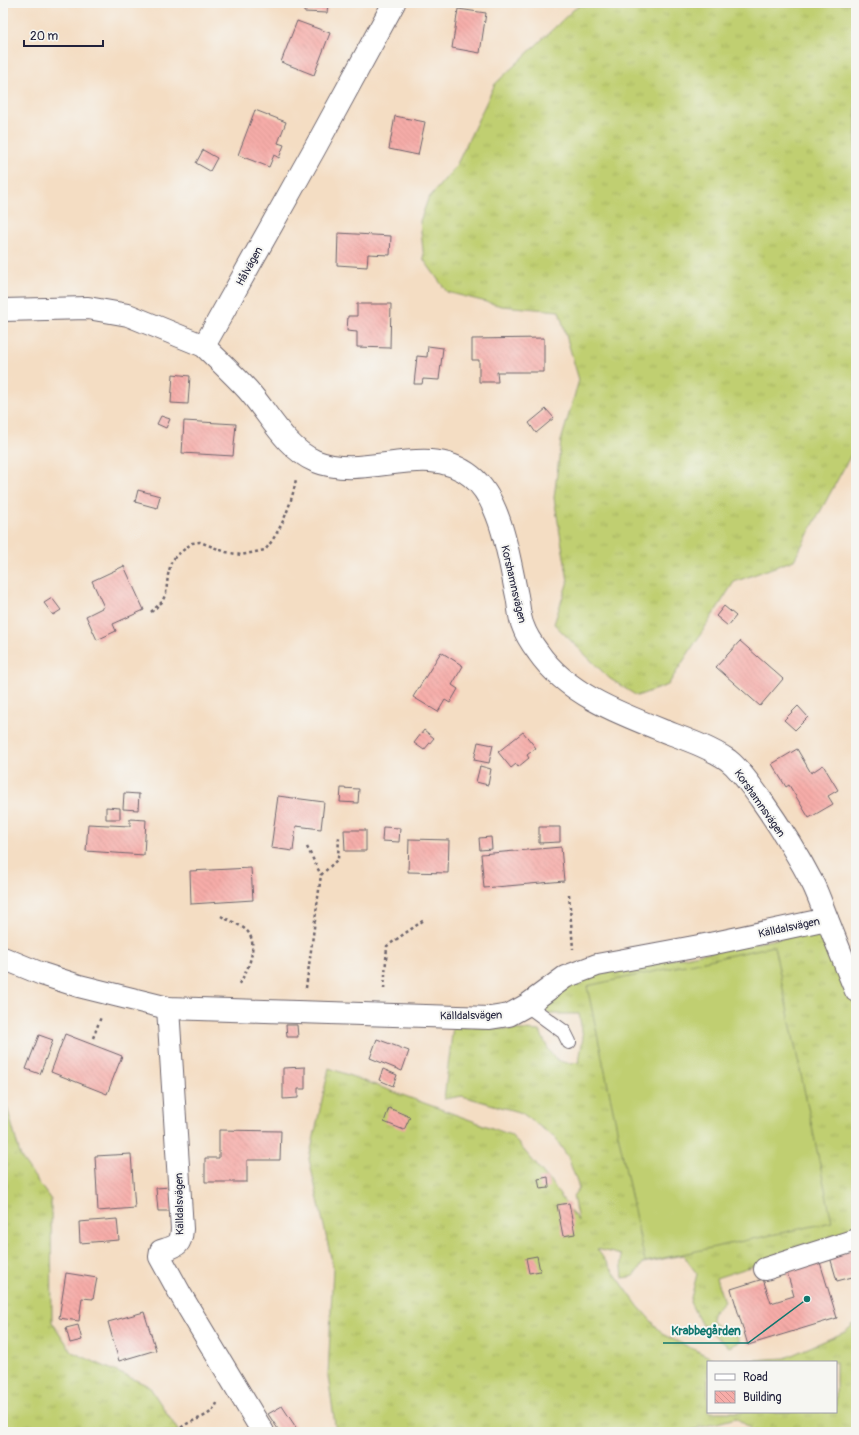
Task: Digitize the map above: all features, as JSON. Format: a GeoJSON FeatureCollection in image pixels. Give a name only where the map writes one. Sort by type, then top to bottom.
{"type":"FeatureCollection","features":[{"type":"Feature","properties":{"kind":"street","name":"Hålvägen"},"geometry":{"type":"LineString","coordinates":[[204,346],[394,3]]}},
{"type":"Feature","properties":{"kind":"street"},"geometry":{"type":"LineString","coordinates":[[3,310],[88,308],[128,315],[204,346]]}},
{"type":"Feature","properties":{"kind":"street","name":"Korshamnsvägen"},"geometry":{"type":"LineString","coordinates":[[204,346],[247,389],[297,449],[314,461],[333,467],[355,468],[416,460],[438,461],[458,467],[472,477],[483,489],[498,519],[510,565],[522,624],[529,640],[540,655],[572,686],[602,705],[638,721],[698,744],[726,759],[738,768],[771,814],[814,885],[856,991]]}},
{"type":"Feature","properties":{"kind":"street","name":"Källdalsvägen"},"geometry":{"type":"LineString","coordinates":[[3,958],[42,974],[80,986],[168,1008],[490,1018],[509,1015],[527,1005],[565,977],[597,965],[710,944],[827,919]]}},
{"type":"Feature","properties":{"kind":"street","name":"Källdalsvägen"},"geometry":{"type":"LineString","coordinates":[[168,1008],[182,1229],[181,1239],[176,1245],[161,1251],[160,1256],[263,1432]]}},
{"type":"Feature","properties":{"kind":"street"},"geometry":{"type":"LineString","coordinates":[[765,1269],[856,1240]]}},
{"type":"Feature","properties":{"kind":"lane"},"geometry":{"type":"LineString","coordinates":[[527,1005],[564,1032],[569,1042]]}},
{"type":"Feature","properties":{"kind":"path"},"geometry":{"type":"LineString","coordinates":[[151,612],[162,602],[166,593],[168,575],[175,557],[192,543],[200,542],[226,552],[241,555],[265,550],[278,529],[290,503],[296,475],[297,449]]}},
{"type":"Feature","properties":{"kind":"path"},"geometry":{"type":"LineString","coordinates":[[321,875],[338,858],[339,836]]}},
{"type":"Feature","properties":{"kind":"path"},"geometry":{"type":"LineString","coordinates":[[303,1012],[321,875],[307,847]]}},
{"type":"Feature","properties":{"kind":"path"},"geometry":{"type":"LineString","coordinates":[[569,894],[573,955],[578,972]]}},
{"type":"Feature","properties":{"kind":"path"},"geometry":{"type":"LineString","coordinates":[[215,1010],[245,975],[248,969],[252,950],[251,936],[248,931],[221,916]]}},
{"type":"Feature","properties":{"kind":"path"},"geometry":{"type":"LineString","coordinates":[[383,1014],[387,946],[424,920]]}},
{"type":"Feature","properties":{"kind":"path"},"geometry":{"type":"LineString","coordinates":[[177,1432],[182,1425],[209,1414],[215,1408],[227,1372]]}},
{"type":"Feature","properties":{"kind":"green space"},"geometry":{"type":"Polygon","coordinates":[[[584,3],[856,3],[856,450],[852,453],[794,560],[734,582],[668,685],[637,696],[609,678],[554,624],[568,581],[554,498],[561,441],[579,380],[559,311],[502,306],[447,292],[424,260],[420,221],[428,199],[456,166],[495,84],[573,10],[584,3]]]}},
{"type":"Feature","properties":{"kind":"green space"},"geometry":{"type":"Polygon","coordinates":[[[818,931],[827,953],[840,970],[848,992],[856,1002],[856,1233],[716,1278],[724,1302],[715,1310],[712,1322],[727,1332],[734,1328],[740,1342],[729,1347],[701,1324],[690,1302],[697,1274],[683,1255],[643,1263],[634,1276],[623,1278],[621,1255],[597,1249],[638,1306],[664,1335],[718,1361],[707,1361],[707,1413],[837,1413],[837,1361],[736,1361],[785,1358],[845,1332],[856,1322],[856,1432],[756,1432],[736,1418],[684,1432],[336,1432],[328,1376],[333,1267],[309,1159],[329,1068],[511,1135],[550,1181],[578,1221],[573,1196],[579,1188],[568,1157],[555,1138],[522,1113],[462,1096],[444,1099],[453,1026],[540,1031],[549,1051],[558,1060],[570,1063],[579,1062],[583,1037],[579,1014],[551,1014],[539,1008],[581,977],[818,931]]]}},
{"type":"Feature","properties":{"kind":"green space"},"geometry":{"type":"Polygon","coordinates":[[[774,946],[832,1222],[645,1262],[587,986],[774,946]]]}},
{"type":"Feature","properties":{"kind":"green space"},"geometry":{"type":"Polygon","coordinates":[[[3,1100],[7,1107],[21,1158],[51,1200],[52,1322],[72,1352],[149,1386],[179,1432],[3,1432],[3,1100]]]}},
{"type":"Feature","properties":{"kind":"building"},"geometry":{"type":"Polygon","coordinates":[[[304,3],[328,3],[327,13],[304,12],[304,3]]]}},
{"type":"Feature","properties":{"kind":"building"},"geometry":{"type":"Polygon","coordinates":[[[458,9],[486,13],[480,53],[452,48],[458,9]]]}},
{"type":"Feature","properties":{"kind":"building"},"geometry":{"type":"Polygon","coordinates":[[[297,21],[330,33],[314,75],[281,62],[297,21]]]}},
{"type":"Feature","properties":{"kind":"building"},"geometry":{"type":"Polygon","coordinates":[[[255,110],[286,122],[278,143],[284,145],[279,158],[274,155],[269,167],[238,155],[255,110]]]}},
{"type":"Feature","properties":{"kind":"building"},"geometry":{"type":"Polygon","coordinates":[[[395,116],[425,122],[418,155],[389,149],[395,116]]]}},
{"type":"Feature","properties":{"kind":"building"},"geometry":{"type":"Polygon","coordinates":[[[203,150],[217,158],[210,171],[196,163],[203,150]]]}},
{"type":"Feature","properties":{"kind":"building"},"geometry":{"type":"Polygon","coordinates":[[[338,233],[391,236],[390,255],[368,254],[367,267],[337,265],[338,233]]]}},
{"type":"Feature","properties":{"kind":"building"},"geometry":{"type":"Polygon","coordinates":[[[357,304],[391,304],[390,348],[357,347],[357,332],[347,331],[348,316],[357,316],[357,304]]]}},
{"type":"Feature","properties":{"kind":"building"},"geometry":{"type":"Polygon","coordinates":[[[544,338],[544,372],[497,372],[498,382],[479,382],[479,360],[472,360],[472,339],[544,338]]]}},
{"type":"Feature","properties":{"kind":"building"},"geometry":{"type":"Polygon","coordinates":[[[428,346],[443,348],[439,380],[423,379],[422,384],[414,384],[417,356],[427,357],[428,346]]]}},
{"type":"Feature","properties":{"kind":"building"},"geometry":{"type":"Polygon","coordinates":[[[173,374],[190,376],[188,404],[171,403],[173,374]]]}},
{"type":"Feature","properties":{"kind":"building"},"geometry":{"type":"Polygon","coordinates":[[[546,409],[554,418],[536,433],[529,423],[546,409]]]}},
{"type":"Feature","properties":{"kind":"building"},"geometry":{"type":"Polygon","coordinates":[[[161,416],[170,419],[166,428],[157,424],[161,416]]]}},
{"type":"Feature","properties":{"kind":"building"},"geometry":{"type":"Polygon","coordinates":[[[184,421],[236,424],[233,456],[182,453],[184,421]]]}},
{"type":"Feature","properties":{"kind":"building"},"geometry":{"type":"Polygon","coordinates":[[[138,490],[160,496],[157,508],[135,502],[138,490]]]}},
{"type":"Feature","properties":{"kind":"building"},"geometry":{"type":"Polygon","coordinates":[[[124,566],[144,610],[113,624],[116,631],[97,640],[86,616],[104,607],[92,581],[124,566]]]}},
{"type":"Feature","properties":{"kind":"building"},"geometry":{"type":"Polygon","coordinates":[[[52,598],[61,610],[53,615],[44,603],[52,598]]]}},
{"type":"Feature","properties":{"kind":"building"},"geometry":{"type":"Polygon","coordinates":[[[724,606],[736,616],[728,626],[716,616],[724,606]]]}},
{"type":"Feature","properties":{"kind":"building"},"geometry":{"type":"Polygon","coordinates":[[[740,641],[783,679],[760,706],[716,667],[740,641]]]}},
{"type":"Feature","properties":{"kind":"building"},"geometry":{"type":"Polygon","coordinates":[[[441,652],[463,666],[452,685],[458,689],[450,703],[445,700],[438,712],[413,697],[441,652]]]}},
{"type":"Feature","properties":{"kind":"building"},"geometry":{"type":"Polygon","coordinates":[[[798,706],[808,717],[795,730],[784,720],[798,706]]]}},
{"type":"Feature","properties":{"kind":"building"},"geometry":{"type":"Polygon","coordinates":[[[424,730],[434,738],[424,750],[414,743],[424,730]]]}},
{"type":"Feature","properties":{"kind":"building"},"geometry":{"type":"Polygon","coordinates":[[[523,732],[536,748],[527,755],[529,758],[518,767],[516,764],[511,768],[498,752],[523,732]]]}},
{"type":"Feature","properties":{"kind":"building"},"geometry":{"type":"Polygon","coordinates":[[[478,742],[493,745],[489,763],[474,760],[478,742]]]}},
{"type":"Feature","properties":{"kind":"building"},"geometry":{"type":"Polygon","coordinates":[[[797,749],[811,773],[823,765],[838,790],[828,796],[833,804],[809,818],[789,785],[786,787],[772,764],[797,749]]]}},
{"type":"Feature","properties":{"kind":"building"},"geometry":{"type":"Polygon","coordinates":[[[480,766],[491,769],[488,785],[476,782],[480,766]]]}},
{"type":"Feature","properties":{"kind":"building"},"geometry":{"type":"Polygon","coordinates":[[[341,788],[359,789],[358,803],[340,802],[341,788]]]}},
{"type":"Feature","properties":{"kind":"building"},"geometry":{"type":"Polygon","coordinates":[[[124,793],[139,794],[138,810],[123,809],[124,793]]]}},
{"type":"Feature","properties":{"kind":"building"},"geometry":{"type":"Polygon","coordinates":[[[278,796],[324,802],[321,829],[296,826],[293,851],[271,848],[278,796]]]}},
{"type":"Feature","properties":{"kind":"building"},"geometry":{"type":"Polygon","coordinates":[[[106,807],[120,808],[120,819],[106,819],[106,807]]]}},
{"type":"Feature","properties":{"kind":"building"},"geometry":{"type":"Polygon","coordinates":[[[130,819],[146,820],[144,855],[86,851],[88,824],[130,826],[130,819]]]}},
{"type":"Feature","properties":{"kind":"building"},"geometry":{"type":"Polygon","coordinates":[[[383,827],[400,828],[399,842],[382,841],[383,827]]]}},
{"type":"Feature","properties":{"kind":"building"},"geometry":{"type":"Polygon","coordinates":[[[539,827],[560,827],[560,842],[539,843],[539,827]]]}},
{"type":"Feature","properties":{"kind":"building"},"geometry":{"type":"Polygon","coordinates":[[[344,830],[366,830],[366,851],[345,851],[344,830]]]}},
{"type":"Feature","properties":{"kind":"building"},"geometry":{"type":"Polygon","coordinates":[[[491,837],[492,849],[480,850],[479,838],[491,837]]]}},
{"type":"Feature","properties":{"kind":"building"},"geometry":{"type":"Polygon","coordinates":[[[409,839],[449,840],[448,873],[408,872],[409,839]]]}},
{"type":"Feature","properties":{"kind":"building"},"geometry":{"type":"Polygon","coordinates":[[[561,847],[564,881],[484,888],[481,854],[561,847]]]}},
{"type":"Feature","properties":{"kind":"building"},"geometry":{"type":"Polygon","coordinates":[[[251,868],[253,900],[191,904],[190,871],[251,868]]]}},
{"type":"Feature","properties":{"kind":"building"},"geometry":{"type":"Polygon","coordinates":[[[286,1025],[297,1025],[298,1037],[287,1037],[286,1025]]]}},
{"type":"Feature","properties":{"kind":"building"},"geometry":{"type":"Polygon","coordinates":[[[65,1034],[122,1056],[107,1094],[51,1072],[65,1034]]]}},
{"type":"Feature","properties":{"kind":"building"},"geometry":{"type":"Polygon","coordinates":[[[39,1035],[53,1040],[40,1074],[26,1069],[39,1035]]]}},
{"type":"Feature","properties":{"kind":"building"},"geometry":{"type":"Polygon","coordinates":[[[377,1039],[409,1051],[402,1071],[370,1058],[377,1039]]]}},
{"type":"Feature","properties":{"kind":"building"},"geometry":{"type":"Polygon","coordinates":[[[305,1067],[305,1089],[298,1089],[298,1098],[283,1099],[283,1068],[305,1067]]]}},
{"type":"Feature","properties":{"kind":"building"},"geometry":{"type":"Polygon","coordinates":[[[383,1069],[397,1075],[393,1086],[379,1080],[383,1069]]]}},
{"type":"Feature","properties":{"kind":"building"},"geometry":{"type":"Polygon","coordinates":[[[389,1108],[410,1117],[404,1130],[384,1122],[389,1108]]]}},
{"type":"Feature","properties":{"kind":"building"},"geometry":{"type":"Polygon","coordinates":[[[219,1130],[281,1131],[280,1160],[247,1160],[247,1182],[205,1182],[205,1158],[219,1158],[219,1130]]]}},
{"type":"Feature","properties":{"kind":"building"},"geometry":{"type":"Polygon","coordinates":[[[131,1154],[135,1208],[98,1211],[95,1156],[131,1154]]]}},
{"type":"Feature","properties":{"kind":"building"},"geometry":{"type":"Polygon","coordinates":[[[548,1177],[549,1188],[540,1189],[538,1179],[548,1177]]]}},
{"type":"Feature","properties":{"kind":"building"},"geometry":{"type":"Polygon","coordinates":[[[171,1187],[173,1211],[158,1211],[156,1188],[171,1187]]]}},
{"type":"Feature","properties":{"kind":"building"},"geometry":{"type":"Polygon","coordinates":[[[569,1203],[575,1234],[563,1236],[557,1205],[569,1203]]]}},
{"type":"Feature","properties":{"kind":"building"},"geometry":{"type":"Polygon","coordinates":[[[117,1219],[119,1240],[80,1243],[79,1222],[117,1219]]]}},
{"type":"Feature","properties":{"kind":"building"},"geometry":{"type":"Polygon","coordinates":[[[855,1249],[856,1276],[837,1281],[830,1257],[855,1249]]]}},
{"type":"Feature","properties":{"kind":"building"},"geometry":{"type":"Polygon","coordinates":[[[537,1256],[540,1271],[529,1273],[526,1258],[537,1256]]]}},
{"type":"Feature","properties":{"kind":"building"},"geometry":{"type":"Polygon","coordinates":[[[819,1259],[837,1318],[748,1345],[731,1289],[763,1279],[771,1303],[794,1296],[786,1269],[819,1259]]]}},
{"type":"Feature","properties":{"kind":"building"},"geometry":{"type":"Polygon","coordinates":[[[66,1273],[97,1278],[93,1299],[82,1298],[79,1321],[59,1318],[66,1273]]]}},
{"type":"Feature","properties":{"kind":"building"},"geometry":{"type":"Polygon","coordinates":[[[144,1312],[156,1350],[119,1361],[108,1322],[144,1312]]]}},
{"type":"Feature","properties":{"kind":"building"},"geometry":{"type":"Polygon","coordinates":[[[78,1325],[82,1340],[70,1343],[66,1328],[78,1325]]]}},
{"type":"Feature","properties":{"kind":"building"},"geometry":{"type":"Polygon","coordinates":[[[282,1406],[299,1432],[280,1432],[268,1414],[282,1406]]]}},
{"type":"Feature","properties":{"kind":"place","name":"Krabbegården"},"geometry":{"type":"Point","coordinates":[807,1299]}}]}
